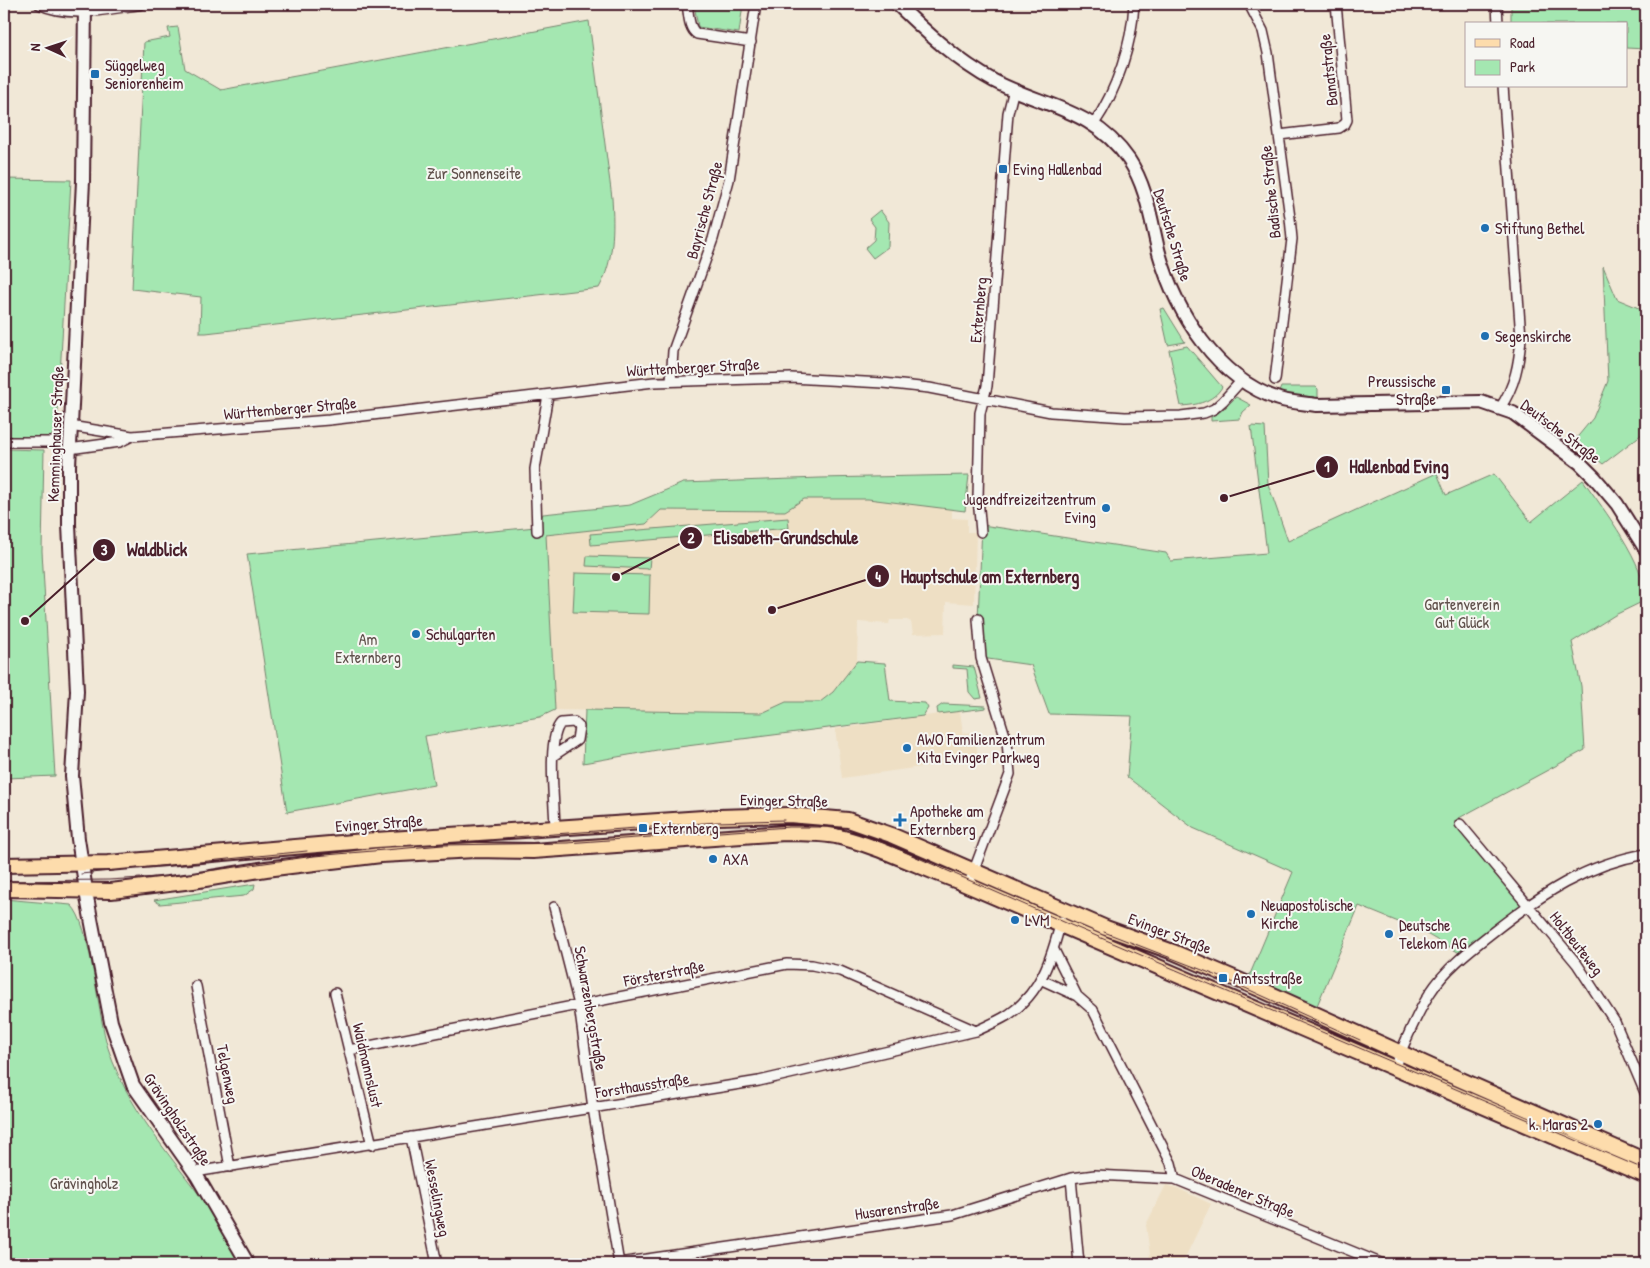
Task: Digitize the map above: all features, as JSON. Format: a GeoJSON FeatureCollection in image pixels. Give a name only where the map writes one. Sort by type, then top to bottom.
{"type":"FeatureCollection","features":[{"type":"Feature","properties":{"kind":"main road","name":"Deutsche Straße"},"geometry":{"type":"LineString","coordinates":[[897,4],[954,56],[996,82],[1064,108],[1094,124],[1118,146],[1137,174],[1145,193],[1166,273],[1192,328],[1217,358],[1242,380],[1279,399],[1309,404],[1481,402],[1513,413],[1580,463],[1594,477],[1616,504],[1646,547]]}},
{"type":"Feature","properties":{"kind":"main road","name":"Kemminghauser Straße"},"geometry":{"type":"LineString","coordinates":[[82,864],[72,776],[77,691],[69,524],[69,449],[83,181],[85,7]]}},
{"type":"Feature","properties":{"kind":"main road","name":"Evinger Straße"},"geometry":{"type":"LineString","coordinates":[[4,865],[82,864],[376,840],[723,817],[789,815],[848,820],[874,828],[974,872],[1262,990],[1646,1161]]}},
{"type":"Feature","properties":{"kind":"main road","name":"Evinger Straße"},"geometry":{"type":"LineString","coordinates":[[4,889],[111,891],[193,882],[266,869],[381,855],[475,850],[533,851],[785,833],[813,833],[836,836],[968,886],[1646,1176]]}},
{"type":"Feature","properties":{"kind":"main road","name":"Grävingholzstraße"},"geometry":{"type":"LineString","coordinates":[[82,864],[111,1022],[125,1065],[138,1093],[195,1172],[248,1264]]}},
{"type":"Feature","properties":{"kind":"street"},"geometry":{"type":"LineString","coordinates":[[39,4],[66,11],[85,7],[101,11],[142,4]]}},
{"type":"Feature","properties":{"kind":"street"},"geometry":{"type":"LineString","coordinates":[[687,4],[690,26],[697,34],[751,42]]}},
{"type":"Feature","properties":{"kind":"street","name":"Bayrische Straße"},"geometry":{"type":"LineString","coordinates":[[671,382],[673,350],[720,217],[731,172],[756,4]]}},
{"type":"Feature","properties":{"kind":"street"},"geometry":{"type":"LineString","coordinates":[[1094,124],[1118,74],[1129,36],[1134,4]]}},
{"type":"Feature","properties":{"kind":"street","name":"Badische Straße"},"geometry":{"type":"LineString","coordinates":[[1249,4],[1263,31],[1268,53],[1292,239],[1275,380]]}},
{"type":"Feature","properties":{"kind":"street","name":"Banatstraße"},"geometry":{"type":"LineString","coordinates":[[1279,135],[1331,129],[1345,124],[1347,104],[1336,4]]}},
{"type":"Feature","properties":{"kind":"street"},"geometry":{"type":"LineString","coordinates":[[1497,4],[1498,22]]}},
{"type":"Feature","properties":{"kind":"street"},"geometry":{"type":"LineString","coordinates":[[1500,408],[1508,397],[1515,378],[1521,338],[1503,88]]}},
{"type":"Feature","properties":{"kind":"street","name":"Externberg"},"geometry":{"type":"LineString","coordinates":[[981,532],[978,498],[980,413],[987,386],[1008,113],[1014,90]]}},
{"type":"Feature","properties":{"kind":"street","name":"Württemberger Straße"},"geometry":{"type":"LineString","coordinates":[[70,426],[132,436],[262,426],[671,382],[801,378],[883,383],[984,398],[998,403],[1051,412],[1126,417],[1181,416],[1204,413],[1214,408],[1242,380]]}},
{"type":"Feature","properties":{"kind":"street"},"geometry":{"type":"LineString","coordinates":[[537,531],[535,469],[548,395]]}},
{"type":"Feature","properties":{"kind":"street","name":"Württemberger Straße"},"geometry":{"type":"LineString","coordinates":[[69,449],[120,442],[132,436]]}},
{"type":"Feature","properties":{"kind":"street"},"geometry":{"type":"LineString","coordinates":[[4,442],[55,442]]}},
{"type":"Feature","properties":{"kind":"street"},"geometry":{"type":"LineString","coordinates":[[968,886],[1006,789],[1010,774],[1010,757],[981,658],[978,619]]}},
{"type":"Feature","properties":{"kind":"street"},"geometry":{"type":"LineString","coordinates":[[553,756],[555,829]]}},
{"type":"Feature","properties":{"kind":"street","name":"Holtbeuteweg"},"geometry":{"type":"LineString","coordinates":[[1460,824],[1577,964],[1615,1022],[1646,1095]]}},
{"type":"Feature","properties":{"kind":"street"},"geometry":{"type":"LineString","coordinates":[[1394,1068],[1430,992],[1464,955],[1527,905],[1557,885],[1583,872],[1646,854]]}},
{"type":"Feature","properties":{"kind":"street","name":"Schwarzenbergstraße"},"geometry":{"type":"LineString","coordinates":[[554,907],[579,1005],[593,1108],[619,1264]]}},
{"type":"Feature","properties":{"kind":"street"},"geometry":{"type":"LineString","coordinates":[[1054,950],[1064,909]]}},
{"type":"Feature","properties":{"kind":"street","name":"Forsthausstraße"},"geometry":{"type":"LineString","coordinates":[[195,1172],[759,1082],[976,1031],[1008,1014],[1042,980],[1054,950]]}},
{"type":"Feature","properties":{"kind":"street","name":"Oberadener Straße"},"geometry":{"type":"LineString","coordinates":[[1054,950],[1077,996]]}},
{"type":"Feature","properties":{"kind":"street","name":"Försterstraße"},"geometry":{"type":"LineString","coordinates":[[349,1050],[787,964],[812,965],[840,971],[976,1031]]}},
{"type":"Feature","properties":{"kind":"street","name":"Oberadener Straße"},"geometry":{"type":"LineString","coordinates":[[1042,980],[1077,996],[1094,1010],[1171,1163],[1175,1179],[1383,1264]]}},
{"type":"Feature","properties":{"kind":"street","name":"Telgenweg"},"geometry":{"type":"LineString","coordinates":[[196,986],[230,1167]]}},
{"type":"Feature","properties":{"kind":"street","name":"Waidmannslust"},"geometry":{"type":"LineString","coordinates":[[335,993],[372,1145]]}},
{"type":"Feature","properties":{"kind":"street","name":"Wesselingweg"},"geometry":{"type":"LineString","coordinates":[[411,1137],[437,1264]]}},
{"type":"Feature","properties":{"kind":"street","name":"Husarenstraße"},"geometry":{"type":"LineString","coordinates":[[619,1264],[952,1215],[1071,1178],[1095,1175],[1175,1179]]}},
{"type":"Feature","properties":{"kind":"street"},"geometry":{"type":"LineString","coordinates":[[1071,1178],[1079,1264]]}},
{"type":"Feature","properties":{"kind":"shaded area"},"geometry":{"type":"Polygon","coordinates":[[[804,499],[868,499],[952,505],[952,518],[967,519],[967,532],[976,532],[974,604],[946,602],[945,633],[913,634],[911,622],[907,620],[890,620],[889,624],[858,622],[857,661],[833,692],[820,702],[786,702],[762,713],[555,710],[545,535],[646,524],[661,510],[785,511],[804,499]]]}},
{"type":"Feature","properties":{"kind":"shaded area","name":"AWO Familienzentrum Kita Evinger Parkweg"},"geometry":{"type":"Polygon","coordinates":[[[960,711],[963,733],[975,732],[978,759],[842,778],[835,729],[960,711]]]}},
{"type":"Feature","properties":{"kind":"shaded area"},"geometry":{"type":"Polygon","coordinates":[[[1166,1185],[1177,1188],[1211,1204],[1182,1264],[1148,1264],[1150,1254],[1146,1225],[1166,1185]]]}},
{"type":"Feature","properties":{"kind":"green space"},"geometry":{"type":"Polygon","coordinates":[[[694,4],[743,4],[739,33],[698,27],[694,4]]]}},
{"type":"Feature","properties":{"kind":"green space"},"geometry":{"type":"Polygon","coordinates":[[[1511,4],[1646,4],[1646,49],[1628,48],[1628,22],[1511,22],[1511,4]]]}},
{"type":"Feature","properties":{"kind":"green space","name":"Zur Sonnenseite"},"geometry":{"type":"Polygon","coordinates":[[[589,21],[613,210],[612,245],[608,267],[599,288],[206,333],[200,333],[201,297],[132,289],[144,42],[170,37],[168,28],[178,27],[185,69],[221,90],[589,21]]]}},
{"type":"Feature","properties":{"kind":"green space"},"geometry":{"type":"Polygon","coordinates":[[[4,179],[71,180],[57,428],[50,438],[4,437],[4,179]]]}},
{"type":"Feature","properties":{"kind":"green space"},"geometry":{"type":"Polygon","coordinates":[[[880,210],[889,222],[888,247],[873,258],[865,248],[874,240],[875,227],[869,219],[880,210]]]}},
{"type":"Feature","properties":{"kind":"green space"},"geometry":{"type":"Polygon","coordinates":[[[1603,266],[1617,299],[1646,311],[1646,431],[1603,464],[1574,441],[1593,418],[1608,381],[1603,266]]]}},
{"type":"Feature","properties":{"kind":"green space"},"geometry":{"type":"Polygon","coordinates":[[[1164,308],[1185,342],[1168,345],[1160,309],[1164,308]]]}},
{"type":"Feature","properties":{"kind":"green space"},"geometry":{"type":"Polygon","coordinates":[[[1187,346],[1222,387],[1214,396],[1204,402],[1181,406],[1169,350],[1187,346]]]}},
{"type":"Feature","properties":{"kind":"green space"},"geometry":{"type":"Polygon","coordinates":[[[1281,387],[1316,387],[1318,389],[1318,398],[1279,392],[1281,387]]]}},
{"type":"Feature","properties":{"kind":"green space"},"geometry":{"type":"Polygon","coordinates":[[[1236,397],[1251,405],[1243,412],[1240,419],[1211,421],[1211,417],[1225,408],[1236,397]]]}},
{"type":"Feature","properties":{"kind":"green space","name":"Gartenverein Gut Glück"},"geometry":{"type":"Polygon","coordinates":[[[1251,426],[1265,427],[1268,484],[1288,541],[1437,473],[1446,495],[1494,474],[1531,522],[1583,480],[1632,554],[1644,586],[1646,600],[1615,615],[1572,642],[1581,686],[1585,750],[1459,818],[1460,825],[1527,905],[1463,955],[1423,932],[1359,906],[1316,1008],[1248,979],[1293,872],[1193,828],[1127,777],[1132,716],[1049,714],[1031,665],[981,658],[978,619],[982,525],[1166,553],[1171,561],[1267,553],[1251,426]]]}},
{"type":"Feature","properties":{"kind":"green space"},"geometry":{"type":"Polygon","coordinates":[[[4,449],[44,450],[42,551],[55,776],[7,778],[4,705],[4,449]]]}},
{"type":"Feature","properties":{"kind":"green space","name":"Am Externberg"},"geometry":{"type":"Polygon","coordinates":[[[969,475],[965,511],[868,499],[804,499],[785,511],[661,510],[646,524],[546,535],[555,710],[540,717],[425,736],[434,785],[287,812],[247,554],[536,527],[543,514],[630,505],[683,483],[969,475]]]}},
{"type":"Feature","properties":{"kind":"green space"},"geometry":{"type":"Polygon","coordinates":[[[788,518],[789,528],[591,545],[590,534],[788,518]]]}},
{"type":"Feature","properties":{"kind":"green space"},"geometry":{"type":"Polygon","coordinates":[[[587,556],[650,558],[649,569],[586,566],[587,556]]]}},
{"type":"Feature","properties":{"kind":"green space"},"geometry":{"type":"Polygon","coordinates":[[[575,573],[650,575],[649,614],[573,612],[575,573]]]}},
{"type":"Feature","properties":{"kind":"green space"},"geometry":{"type":"Polygon","coordinates":[[[857,661],[885,663],[890,701],[925,703],[928,708],[923,716],[663,749],[583,763],[585,710],[762,713],[786,702],[820,702],[833,692],[857,661]]]}},
{"type":"Feature","properties":{"kind":"green space"},"geometry":{"type":"Polygon","coordinates":[[[953,665],[974,667],[982,698],[975,699],[969,692],[967,669],[953,668],[953,665]]]}},
{"type":"Feature","properties":{"kind":"green space"},"geometry":{"type":"Polygon","coordinates":[[[943,704],[986,706],[986,708],[938,714],[937,708],[943,704]]]}},
{"type":"Feature","properties":{"kind":"green space"},"geometry":{"type":"Polygon","coordinates":[[[255,884],[254,889],[244,896],[160,904],[154,900],[255,884]]]}},
{"type":"Feature","properties":{"kind":"green space","name":"Grävingholz"},"geometry":{"type":"Polygon","coordinates":[[[4,899],[71,905],[78,915],[89,950],[104,1034],[118,1074],[130,1098],[145,1121],[226,1233],[240,1264],[4,1264],[4,899]]]}},
{"type":"Feature","properties":{"kind":"tram line"},"geometry":{"type":"LineString","coordinates":[[514,837],[718,822],[784,820]]}},
{"type":"Feature","properties":{"kind":"tram line"},"geometry":{"type":"LineString","coordinates":[[4,881],[109,880],[173,876],[314,856],[443,845],[567,843],[789,827],[830,827],[857,833],[889,845],[1073,926],[1646,1170]]}},
{"type":"Feature","properties":{"kind":"tram line"},"geometry":{"type":"LineString","coordinates":[[81,874],[307,851]]}},
{"type":"Feature","properties":{"kind":"tram line"},"geometry":{"type":"LineString","coordinates":[[1104,932],[1223,978],[1360,1040]]}},
{"type":"Feature","properties":{"kind":"place","name":"Süggelweg Seniorenheim"},"geometry":{"type":"Point","coordinates":[95,74]}},
{"type":"Feature","properties":{"kind":"place","name":"Eving Hallenbad"},"geometry":{"type":"Point","coordinates":[1003,169]}},
{"type":"Feature","properties":{"kind":"place","name":"Stiftung Bethel"},"geometry":{"type":"Point","coordinates":[1485,228]}},
{"type":"Feature","properties":{"kind":"place","name":"Segenskirche"},"geometry":{"type":"Point","coordinates":[1485,336]}},
{"type":"Feature","properties":{"kind":"place","name":"Preussische Straße"},"geometry":{"type":"Point","coordinates":[1446,390]}},
{"type":"Feature","properties":{"kind":"place","name":"Hallenbad Eving"},"geometry":{"type":"Point","coordinates":[1224,498]}},
{"type":"Feature","properties":{"kind":"place","name":"Jugendfreizeitzentrum Eving"},"geometry":{"type":"Point","coordinates":[1106,508]}},
{"type":"Feature","properties":{"kind":"place","name":"Elisabeth-Grundschule"},"geometry":{"type":"Point","coordinates":[616,577]}},
{"type":"Feature","properties":{"kind":"place","name":"Hauptschule am Externberg"},"geometry":{"type":"Point","coordinates":[772,610]}},
{"type":"Feature","properties":{"kind":"place","name":"Waldblick"},"geometry":{"type":"Point","coordinates":[25,621]}},
{"type":"Feature","properties":{"kind":"place","name":"Schulgarten"},"geometry":{"type":"Point","coordinates":[416,634]}},
{"type":"Feature","properties":{"kind":"place","name":"AWO Familienzentrum Kita Evinger Parkweg"},"geometry":{"type":"Point","coordinates":[907,748]}},
{"type":"Feature","properties":{"kind":"place","name":"Apotheke am Externberg"},"geometry":{"type":"Point","coordinates":[900,820]}},
{"type":"Feature","properties":{"kind":"place","name":"Externberg"},"geometry":{"type":"Point","coordinates":[643,828]}},
{"type":"Feature","properties":{"kind":"place","name":"AXA"},"geometry":{"type":"Point","coordinates":[713,859]}},
{"type":"Feature","properties":{"kind":"place","name":"Neuapostolische Kirche"},"geometry":{"type":"Point","coordinates":[1251,914]}},
{"type":"Feature","properties":{"kind":"place","name":"LVM"},"geometry":{"type":"Point","coordinates":[1015,920]}},
{"type":"Feature","properties":{"kind":"place","name":"Deutsche Telekom AG"},"geometry":{"type":"Point","coordinates":[1389,934]}},
{"type":"Feature","properties":{"kind":"place","name":"Amtsstraße"},"geometry":{"type":"Point","coordinates":[1223,978]}},
{"type":"Feature","properties":{"kind":"place","name":"k. Maras 2"},"geometry":{"type":"Point","coordinates":[1598,1124]}}]}
